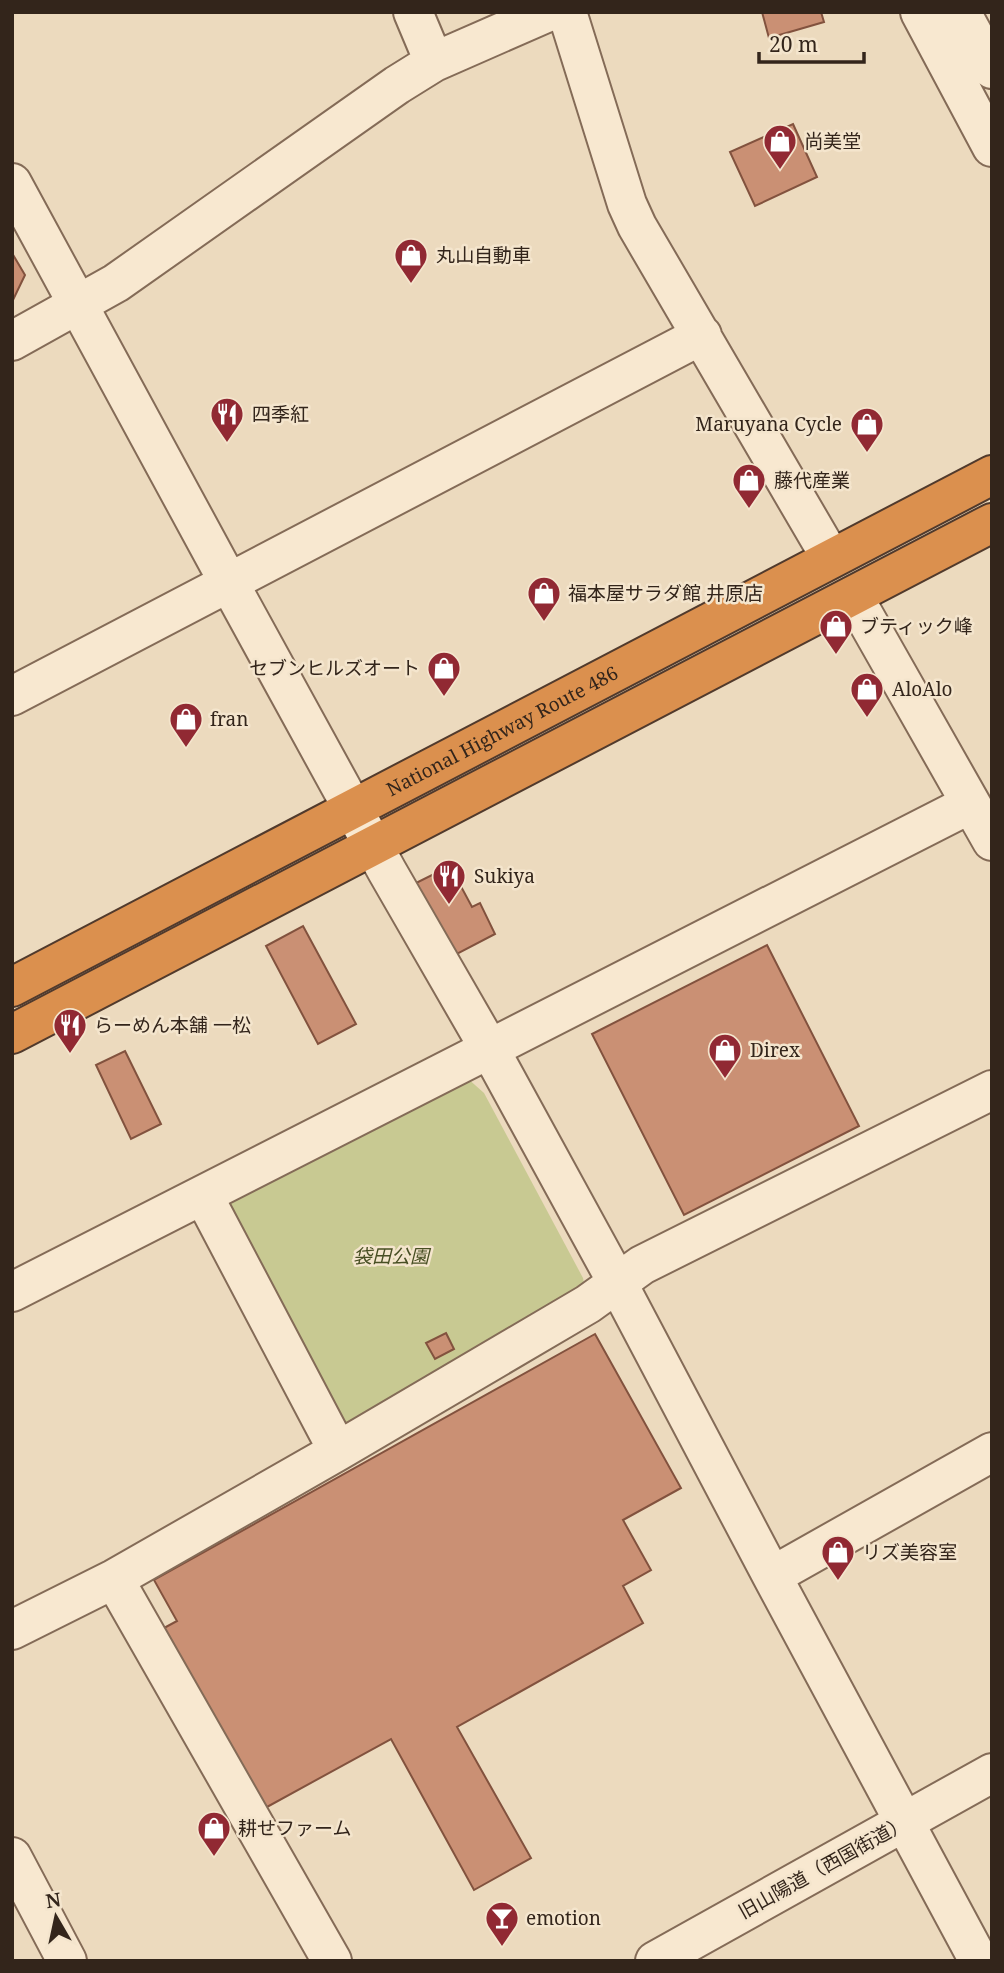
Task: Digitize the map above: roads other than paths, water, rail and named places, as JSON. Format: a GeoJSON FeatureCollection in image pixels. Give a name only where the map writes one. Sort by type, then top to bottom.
{"type":"FeatureCollection","features":[{"type":"Feature","properties":{"kind":"highway","name":"National Highway Route 486"},"geometry":{"type":"LineString","coordinates":[[12,987],[992,475]]}},
{"type":"Feature","properties":{"kind":"highway"},"geometry":{"type":"LineString","coordinates":[[12,1034],[992,523]]}},
{"type":"Feature","properties":{"kind":"street"},"geometry":{"type":"LineString","coordinates":[[413,12],[434,62]]}},
{"type":"Feature","properties":{"kind":"street"},"geometry":{"type":"LineString","coordinates":[[12,341],[116,283],[397,85],[434,62],[548,12]]}},
{"type":"Feature","properties":{"kind":"street"},"geometry":{"type":"LineString","coordinates":[[567,12],[627,204],[637,226],[831,558]]}},
{"type":"Feature","properties":{"kind":"street"},"geometry":{"type":"LineString","coordinates":[[920,12],[992,147]]}},
{"type":"Feature","properties":{"kind":"street"},"geometry":{"type":"LineString","coordinates":[[961,12],[992,69]]}},
{"type":"Feature","properties":{"kind":"street"},"geometry":{"type":"LineString","coordinates":[[12,183],[373,846],[489,1048],[617,1282],[979,1961]]}},
{"type":"Feature","properties":{"kind":"street"},"geometry":{"type":"LineString","coordinates":[[12,696],[702,335]]}},
{"type":"Feature","properties":{"kind":"street"},"geometry":{"type":"LineString","coordinates":[[853,596],[992,841]]}},
{"type":"Feature","properties":{"kind":"street"},"geometry":{"type":"LineString","coordinates":[[12,1292],[970,804]]}},
{"type":"Feature","properties":{"kind":"street"},"geometry":{"type":"LineString","coordinates":[[12,1630],[114,1579],[338,1451],[588,1304],[642,1265],[992,1090]]}},
{"type":"Feature","properties":{"kind":"street"},"geometry":{"type":"LineString","coordinates":[[203,1195],[338,1451]]}},
{"type":"Feature","properties":{"kind":"street"},"geometry":{"type":"LineString","coordinates":[[772,1576],[992,1452]]}},
{"type":"Feature","properties":{"kind":"street"},"geometry":{"type":"LineString","coordinates":[[114,1579],[331,1961]]}},
{"type":"Feature","properties":{"kind":"street","name":"旧山陽道（西国街道）"},"geometry":{"type":"LineString","coordinates":[[655,1961],[992,1773]]}},
{"type":"Feature","properties":{"kind":"street"},"geometry":{"type":"LineString","coordinates":[[12,1857],[67,1961]]}},
{"type":"Feature","properties":{"kind":"place","name":"尚美堂"},"geometry":{"type":"Point","coordinates":[780,171]}},
{"type":"Feature","properties":{"kind":"place","name":"丸山自動車"},"geometry":{"type":"Point","coordinates":[411,285]}},
{"type":"Feature","properties":{"kind":"place","name":"四季紅"},"geometry":{"type":"Point","coordinates":[227,444]}},
{"type":"Feature","properties":{"kind":"place","name":"Maruyana Cycle"},"geometry":{"type":"Point","coordinates":[867,454]}},
{"type":"Feature","properties":{"kind":"place","name":"藤代産業"},"geometry":{"type":"Point","coordinates":[749,510]}},
{"type":"Feature","properties":{"kind":"place","name":"福本屋サラダ館 井原店"},"geometry":{"type":"Point","coordinates":[544,623]}},
{"type":"Feature","properties":{"kind":"place","name":"ブティック峰"},"geometry":{"type":"Point","coordinates":[836,656]}},
{"type":"Feature","properties":{"kind":"place","name":"セブンヒルズオート"},"geometry":{"type":"Point","coordinates":[444,698]}},
{"type":"Feature","properties":{"kind":"place","name":"AloAlo"},"geometry":{"type":"Point","coordinates":[867,719]}},
{"type":"Feature","properties":{"kind":"place","name":"fran"},"geometry":{"type":"Point","coordinates":[186,749]}},
{"type":"Feature","properties":{"kind":"place","name":"Sukiya"},"geometry":{"type":"Point","coordinates":[449,906]}},
{"type":"Feature","properties":{"kind":"place","name":"らーめん本舗 一松"},"geometry":{"type":"Point","coordinates":[70,1055]}},
{"type":"Feature","properties":{"kind":"place","name":"Direx"},"geometry":{"type":"Point","coordinates":[725,1080]}},
{"type":"Feature","properties":{"kind":"place","name":"リズ美容室"},"geometry":{"type":"Point","coordinates":[838,1582]}},
{"type":"Feature","properties":{"kind":"place","name":"耕せファーム"},"geometry":{"type":"Point","coordinates":[214,1858]}},
{"type":"Feature","properties":{"kind":"place","name":"emotion"},"geometry":{"type":"Point","coordinates":[502,1948]}},
{"type":"Feature","properties":{"kind":"park label","name":"袋田公園"},"geometry":{"type":"Point","coordinates":[391,1256]}}]}
